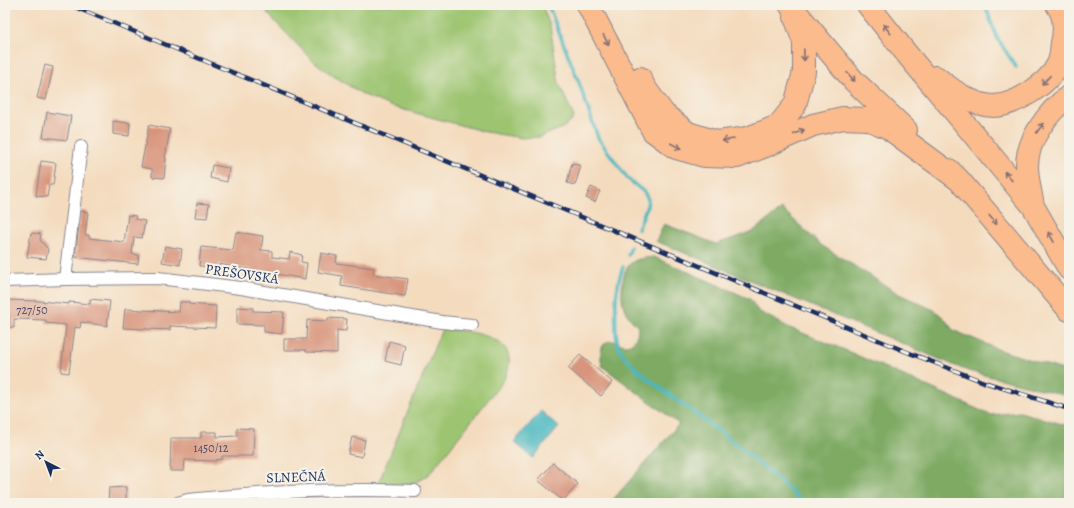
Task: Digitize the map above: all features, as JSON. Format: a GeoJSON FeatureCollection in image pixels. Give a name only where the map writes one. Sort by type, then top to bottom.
{"type":"FeatureCollection","features":[{"type":"Feature","properties":{"kind":"highway"},"geometry":{"type":"LineString","coordinates":[[588,5],[653,131],[676,148],[704,156],[737,157],[813,125],[843,118],[867,119],[887,127],[959,180]]}},
{"type":"Feature","properties":{"kind":"highway"},"geometry":{"type":"LineString","coordinates":[[605,5],[645,88],[664,114],[688,133],[717,142],[748,138],[778,126],[795,105],[804,72],[804,42],[795,16],[789,5]]}},
{"type":"Feature","properties":{"kind":"highway"},"geometry":{"type":"LineString","coordinates":[[789,5],[854,81],[959,180],[1069,310]]}},
{"type":"Feature","properties":{"kind":"highway"},"geometry":{"type":"LineString","coordinates":[[868,5],[1033,206],[1069,269]]}},
{"type":"Feature","properties":{"kind":"highway"},"geometry":{"type":"LineString","coordinates":[[906,53],[950,88],[966,98],[980,104],[994,106],[1009,102],[1038,88],[1048,78],[1058,64],[1064,36],[1064,22],[1057,5]]}},
{"type":"Feature","properties":{"kind":"highway"},"geometry":{"type":"LineString","coordinates":[[1033,206],[1027,165],[1030,149],[1036,134],[1057,105],[1069,96]]}},
{"type":"Feature","properties":{"kind":"street"},"geometry":{"type":"LineString","coordinates":[[65,278],[81,148]]}},
{"type":"Feature","properties":{"kind":"street","name":"PREŠOVSKÁ"},"geometry":{"type":"LineString","coordinates":[[5,281],[65,278],[158,278],[241,288],[442,322],[472,325]]}},
{"type":"Feature","properties":{"kind":"street","name":"SLNEČNÁ"},"geometry":{"type":"LineString","coordinates":[[178,503],[188,500],[252,498],[370,489],[415,491]]}},
{"type":"Feature","properties":{"kind":"green space"},"geometry":{"type":"Polygon","coordinates":[[[262,5],[542,5],[550,26],[559,84],[574,117],[571,122],[562,128],[540,137],[522,138],[486,132],[390,106],[364,95],[332,75],[311,59],[269,15],[262,5]]]}},
{"type":"Feature","properties":{"kind":"green space"},"geometry":{"type":"Polygon","coordinates":[[[782,209],[821,245],[899,294],[934,310],[944,318],[953,330],[1000,350],[1069,372],[1069,396],[968,371],[656,241],[664,224],[716,244],[752,232],[782,209]]]}},
{"type":"Feature","properties":{"kind":"green space"},"geometry":{"type":"Polygon","coordinates":[[[654,257],[750,299],[758,311],[790,328],[845,350],[990,415],[1020,412],[1069,426],[1069,503],[610,503],[679,424],[602,366],[601,362],[603,346],[608,341],[628,345],[634,341],[638,327],[628,316],[623,305],[622,287],[624,276],[628,267],[634,261],[654,257]]]}},
{"type":"Feature","properties":{"kind":"green space"},"geometry":{"type":"Polygon","coordinates":[[[442,329],[481,334],[503,345],[508,354],[509,366],[503,381],[431,472],[418,481],[412,483],[400,485],[378,484],[442,329]]]}},
{"type":"Feature","properties":{"kind":"water"},"geometry":{"type":"Polygon","coordinates":[[[541,411],[559,427],[533,458],[514,442],[541,411]]]}},
{"type":"Feature","properties":{"kind":"building"},"geometry":{"type":"Polygon","coordinates":[[[45,65],[53,67],[46,100],[37,98],[45,65]]]}},
{"type":"Feature","properties":{"kind":"building"},"geometry":{"type":"Polygon","coordinates":[[[47,112],[71,116],[67,140],[43,137],[47,112]]]}},
{"type":"Feature","properties":{"kind":"building"},"geometry":{"type":"Polygon","coordinates":[[[113,121],[130,123],[129,136],[113,134],[113,121]]]}},
{"type":"Feature","properties":{"kind":"building"},"geometry":{"type":"Polygon","coordinates":[[[149,125],[170,129],[165,158],[164,178],[152,177],[152,169],[141,167],[149,125]]]}},
{"type":"Feature","properties":{"kind":"building"},"geometry":{"type":"Polygon","coordinates":[[[41,161],[56,163],[53,185],[49,185],[47,197],[36,196],[41,161]]]}},
{"type":"Feature","properties":{"kind":"building"},"geometry":{"type":"Polygon","coordinates":[[[572,163],[581,166],[575,185],[567,183],[572,163]]]}},
{"type":"Feature","properties":{"kind":"building"},"geometry":{"type":"Polygon","coordinates":[[[212,165],[229,168],[227,182],[210,178],[212,165]]]}},
{"type":"Feature","properties":{"kind":"building"},"geometry":{"type":"Polygon","coordinates":[[[591,187],[600,191],[595,202],[586,198],[591,187]]]}},
{"type":"Feature","properties":{"kind":"building"},"geometry":{"type":"Polygon","coordinates":[[[197,203],[209,204],[207,218],[195,217],[197,203]]]}},
{"type":"Feature","properties":{"kind":"building"},"geometry":{"type":"Polygon","coordinates":[[[81,211],[88,212],[85,235],[89,235],[89,238],[124,242],[128,215],[136,216],[135,219],[145,221],[142,238],[134,237],[132,254],[139,255],[138,264],[75,257],[81,211]]]}},
{"type":"Feature","properties":{"kind":"building"},"geometry":{"type":"Polygon","coordinates":[[[236,232],[263,236],[261,250],[272,251],[272,257],[289,259],[290,252],[302,255],[301,262],[307,263],[305,279],[219,264],[219,267],[199,266],[201,247],[233,250],[236,232]]]}},
{"type":"Feature","properties":{"kind":"building"},"geometry":{"type":"Polygon","coordinates":[[[31,233],[41,234],[40,240],[48,249],[46,259],[27,257],[31,233]]]}},
{"type":"Feature","properties":{"kind":"building"},"geometry":{"type":"Polygon","coordinates":[[[165,246],[182,249],[180,265],[162,262],[165,246]]]}},
{"type":"Feature","properties":{"kind":"building"},"geometry":{"type":"Polygon","coordinates":[[[321,253],[337,256],[336,263],[374,268],[373,274],[408,279],[405,296],[341,286],[342,276],[318,272],[321,253]]]}},
{"type":"Feature","properties":{"kind":"building"},"geometry":{"type":"Polygon","coordinates":[[[90,299],[110,301],[107,326],[81,322],[80,328],[75,327],[69,373],[61,372],[66,325],[46,323],[46,320],[14,319],[14,328],[5,327],[6,300],[90,304],[90,299]]]}},
{"type":"Feature","properties":{"kind":"building"},"geometry":{"type":"Polygon","coordinates":[[[180,302],[216,306],[215,328],[170,326],[170,330],[123,328],[125,309],[179,312],[180,302]]]}},
{"type":"Feature","properties":{"kind":"building"},"geometry":{"type":"Polygon","coordinates":[[[237,307],[253,308],[253,311],[284,312],[282,334],[264,332],[264,325],[237,324],[237,307]]]}},
{"type":"Feature","properties":{"kind":"building"},"geometry":{"type":"Polygon","coordinates":[[[328,318],[347,319],[346,331],[337,330],[337,353],[306,352],[306,350],[284,350],[284,339],[306,339],[307,320],[328,321],[328,318]]]}},
{"type":"Feature","properties":{"kind":"building"},"geometry":{"type":"Polygon","coordinates":[[[389,341],[405,345],[401,365],[385,361],[389,341]]]}},
{"type":"Feature","properties":{"kind":"building"},"geometry":{"type":"Polygon","coordinates":[[[580,355],[612,382],[601,396],[568,368],[580,355]]]}},
{"type":"Feature","properties":{"kind":"building"},"geometry":{"type":"Polygon","coordinates":[[[237,428],[254,429],[253,456],[222,456],[222,459],[216,461],[185,460],[184,471],[170,471],[171,438],[201,438],[201,432],[217,432],[217,437],[237,436],[237,428]]]}},
{"type":"Feature","properties":{"kind":"building"},"geometry":{"type":"Polygon","coordinates":[[[352,437],[365,440],[362,457],[348,454],[352,437]]]}},
{"type":"Feature","properties":{"kind":"building"},"geometry":{"type":"Polygon","coordinates":[[[553,463],[578,484],[563,501],[538,480],[553,463]]]}},
{"type":"Feature","properties":{"kind":"building"},"geometry":{"type":"Polygon","coordinates":[[[126,487],[126,503],[108,503],[109,488],[126,487]]]}},
{"type":"Feature","properties":{"kind":"waterway"},"geometry":{"type":"LineString","coordinates":[[548,5],[578,80],[598,138],[628,179],[644,192],[648,199],[647,206],[638,229]]}},
{"type":"Feature","properties":{"kind":"waterway"},"geometry":{"type":"LineString","coordinates":[[985,5],[997,38],[1016,67]]}},
{"type":"Feature","properties":{"kind":"waterway"},"geometry":{"type":"LineString","coordinates":[[628,255],[631,247]]}},
{"type":"Feature","properties":{"kind":"waterway"},"geometry":{"type":"LineString","coordinates":[[623,267],[617,291],[616,335],[619,348],[625,357],[634,367],[747,453],[804,503]]}},
{"type":"Feature","properties":{"kind":"railway"},"geometry":{"type":"LineString","coordinates":[[70,5],[907,352],[984,382],[1069,409]]}}]}
